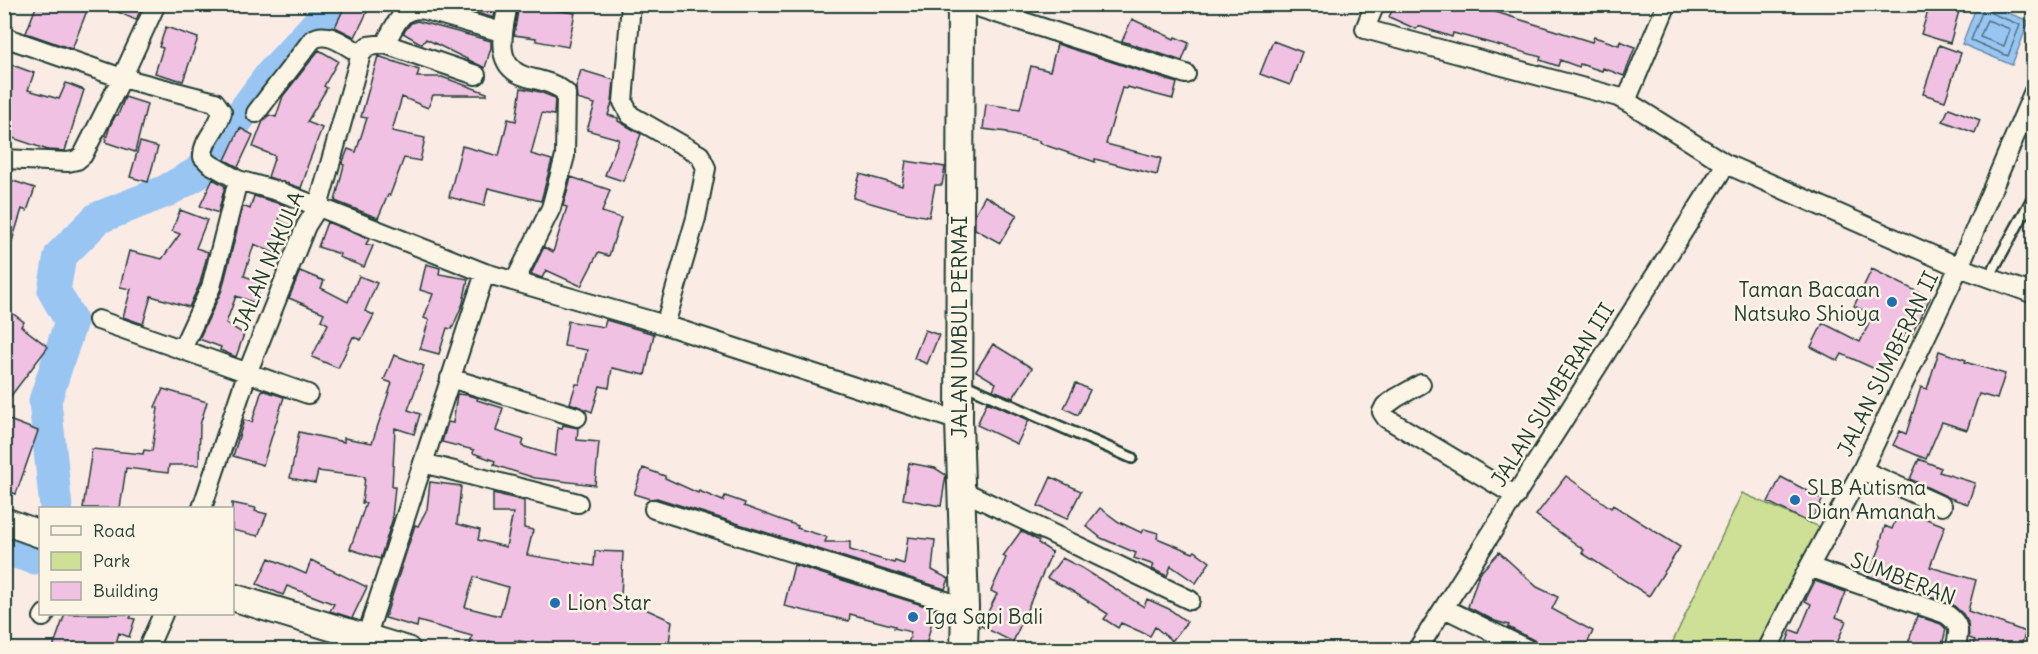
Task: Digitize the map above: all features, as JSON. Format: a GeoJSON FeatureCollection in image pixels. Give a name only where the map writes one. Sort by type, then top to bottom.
{"type":"FeatureCollection","features":[{"type":"Feature","properties":{"kind":"main road","name":"JALAN UMBUL PERMAI"},"geometry":{"type":"LineString","coordinates":[[961,4],[959,422],[963,650]]}},
{"type":"Feature","properties":{"kind":"main road"},"geometry":{"type":"LineString","coordinates":[[4,521],[39,533]]}},
{"type":"Feature","properties":{"kind":"main road"},"geometry":{"type":"LineString","coordinates":[[234,598],[407,650]]}},
{"type":"Feature","properties":{"kind":"street"},"geometry":{"type":"LineString","coordinates":[[4,159],[51,162],[77,160],[86,152],[156,4]]}},
{"type":"Feature","properties":{"kind":"street"},"geometry":{"type":"LineString","coordinates":[[508,4],[502,29],[502,51],[508,65],[523,76],[557,85],[566,93],[565,156],[552,208],[515,281]]}},
{"type":"Feature","properties":{"kind":"street"},"geometry":{"type":"LineString","coordinates":[[631,4],[623,102],[630,115],[700,155],[705,168],[696,218],[665,325]]}},
{"type":"Feature","properties":{"kind":"street"},"geometry":{"type":"LineString","coordinates":[[968,4],[1186,74]]}},
{"type":"Feature","properties":{"kind":"street"},"geometry":{"type":"LineString","coordinates":[[1375,4],[1365,29],[1607,93],[1626,101],[1726,164],[1959,267],[2034,294]]}},
{"type":"Feature","properties":{"kind":"street"},"geometry":{"type":"LineString","coordinates":[[1626,101],[1666,4]]}},
{"type":"Feature","properties":{"kind":"street"},"geometry":{"type":"LineString","coordinates":[[385,44],[401,15],[415,9],[425,9],[498,31],[502,29]]}},
{"type":"Feature","properties":{"kind":"street"},"geometry":{"type":"LineString","coordinates":[[255,113],[312,40],[318,36],[326,35],[361,54],[368,46],[385,44],[476,75]]}},
{"type":"Feature","properties":{"kind":"street"},"geometry":{"type":"LineString","coordinates":[[4,37],[122,78],[215,102],[222,112],[204,148],[207,160],[238,180],[281,192],[485,273],[665,325],[959,422]]}},
{"type":"Feature","properties":{"kind":"street","name":"JALAN NAKULA"},"geometry":{"type":"LineString","coordinates":[[202,507],[248,371],[306,226],[318,207],[361,54]]}},
{"type":"Feature","properties":{"kind":"street","name":"JALAN SUMBERAN II"},"geometry":{"type":"LineString","coordinates":[[1767,650],[1862,470],[1959,267],[2027,120],[2034,91]]}},
{"type":"Feature","properties":{"kind":"street","name":"JALAN SUMBERAN III"},"geometry":{"type":"LineString","coordinates":[[1417,650],[1726,164]]}},
{"type":"Feature","properties":{"kind":"street"},"geometry":{"type":"LineString","coordinates":[[182,349],[211,287],[238,180]]}},
{"type":"Feature","properties":{"kind":"street"},"geometry":{"type":"LineString","coordinates":[[366,638],[485,273]]}},
{"type":"Feature","properties":{"kind":"street"},"geometry":{"type":"LineString","coordinates":[[98,320],[308,394]]}},
{"type":"Feature","properties":{"kind":"street"},"geometry":{"type":"LineString","coordinates":[[450,378],[577,417]]}},
{"type":"Feature","properties":{"kind":"street"},"geometry":{"type":"LineString","coordinates":[[1421,384],[1385,406],[1382,412],[1386,418],[1516,495]]}},
{"type":"Feature","properties":{"kind":"street"},"geometry":{"type":"LineString","coordinates":[[423,463],[578,503]]}},
{"type":"Feature","properties":{"kind":"street"},"geometry":{"type":"LineString","coordinates":[[1862,470],[1942,506]]}},
{"type":"Feature","properties":{"kind":"street"},"geometry":{"type":"LineString","coordinates":[[961,490],[1190,600]]}},
{"type":"Feature","properties":{"kind":"street"},"geometry":{"type":"LineString","coordinates":[[654,510],[964,608]]}},
{"type":"Feature","properties":{"kind":"street","name":"SUMBERAN"},"geometry":{"type":"LineString","coordinates":[[1809,567],[1946,614],[1955,621],[1958,627],[1959,634],[1955,650]]}},
{"type":"Feature","properties":{"kind":"street"},"geometry":{"type":"LineString","coordinates":[[1444,608],[1529,650]]}},
{"type":"Feature","properties":{"kind":"street"},"geometry":{"type":"LineString","coordinates":[[147,650],[164,615]]}},
{"type":"Feature","properties":{"kind":"lane"},"geometry":{"type":"LineString","coordinates":[[1989,277],[2034,195]]}},
{"type":"Feature","properties":{"kind":"lane"},"geometry":{"type":"LineString","coordinates":[[959,382],[1132,458]]}},
{"type":"Feature","properties":{"kind":"green space"},"geometry":{"type":"Polygon","coordinates":[[[1742,493],[1829,531],[1766,649],[1669,650],[1742,493]]]}},
{"type":"Feature","properties":{"kind":"water"},"geometry":{"type":"Polygon","coordinates":[[[1977,5],[1987,5],[2029,21],[2012,65],[1962,44],[1977,5]]]}},
{"type":"Feature","properties":{"kind":"building"},"geometry":{"type":"Polygon","coordinates":[[[37,4],[80,4],[88,8],[72,49],[26,33],[37,4]]]}},
{"type":"Feature","properties":{"kind":"building"},"geometry":{"type":"Polygon","coordinates":[[[100,4],[143,4],[136,20],[100,4]]]}},
{"type":"Feature","properties":{"kind":"building"},"geometry":{"type":"Polygon","coordinates":[[[346,4],[371,4],[355,37],[335,27],[346,4]]]}},
{"type":"Feature","properties":{"kind":"building"},"geometry":{"type":"Polygon","coordinates":[[[447,4],[496,4],[494,18],[447,4]]]}},
{"type":"Feature","properties":{"kind":"building"},"geometry":{"type":"Polygon","coordinates":[[[1395,4],[1470,4],[1592,42],[1594,37],[1619,45],[1620,41],[1635,47],[1624,76],[1603,68],[1602,71],[1580,64],[1579,67],[1560,60],[1558,66],[1540,60],[1541,57],[1453,33],[1452,37],[1418,26],[1416,29],[1389,17],[1395,4]]]}},
{"type":"Feature","properties":{"kind":"building"},"geometry":{"type":"Polygon","coordinates":[[[1930,4],[1961,4],[1950,43],[1921,34],[1930,4]]]}},
{"type":"Feature","properties":{"kind":"building"},"geometry":{"type":"Polygon","coordinates":[[[519,5],[575,13],[568,47],[536,41],[536,38],[514,35],[519,5]]]}},
{"type":"Feature","properties":{"kind":"building"},"geometry":{"type":"Polygon","coordinates":[[[1132,19],[1174,39],[1175,37],[1189,43],[1182,61],[1122,41],[1132,19]]]}},
{"type":"Feature","properties":{"kind":"building"},"geometry":{"type":"Polygon","coordinates":[[[417,21],[491,41],[485,68],[426,39],[422,44],[403,33],[411,23],[417,21]]]}},
{"type":"Feature","properties":{"kind":"building"},"geometry":{"type":"Polygon","coordinates":[[[166,27],[198,38],[183,81],[155,73],[163,48],[159,47],[166,27]]]}},
{"type":"Feature","properties":{"kind":"building"},"geometry":{"type":"Polygon","coordinates":[[[1273,41],[1302,52],[1290,85],[1260,74],[1273,41]]]}},
{"type":"Feature","properties":{"kind":"building"},"geometry":{"type":"Polygon","coordinates":[[[1057,44],[1177,83],[1173,99],[1127,87],[1122,88],[1106,144],[1161,158],[1157,175],[1095,159],[1095,162],[1039,143],[1040,141],[1007,134],[1007,132],[983,129],[986,104],[1020,109],[1031,66],[1050,71],[1057,44]]]}},
{"type":"Feature","properties":{"kind":"building"},"geometry":{"type":"Polygon","coordinates":[[[1939,45],[1961,53],[1945,101],[1923,94],[1939,45]]]}},
{"type":"Feature","properties":{"kind":"building"},"geometry":{"type":"Polygon","coordinates":[[[319,50],[338,61],[324,86],[327,88],[307,122],[322,128],[301,188],[268,177],[275,156],[253,147],[263,121],[269,115],[276,117],[283,96],[319,50]]]}},
{"type":"Feature","properties":{"kind":"building"},"geometry":{"type":"Polygon","coordinates":[[[378,56],[419,70],[417,77],[442,77],[487,93],[487,95],[433,95],[428,108],[402,97],[392,131],[425,138],[420,161],[404,158],[390,195],[378,218],[335,201],[344,165],[342,164],[348,149],[356,152],[367,118],[361,117],[378,56]]]}},
{"type":"Feature","properties":{"kind":"building"},"geometry":{"type":"Polygon","coordinates":[[[4,62],[34,73],[28,90],[59,99],[66,83],[84,90],[65,151],[48,150],[4,135],[4,62]]]}},
{"type":"Feature","properties":{"kind":"building"},"geometry":{"type":"Polygon","coordinates":[[[581,70],[614,80],[612,103],[608,115],[618,118],[618,121],[641,134],[623,181],[605,175],[619,139],[587,130],[595,104],[577,99],[576,87],[581,70]]]}},
{"type":"Feature","properties":{"kind":"building"},"geometry":{"type":"Polygon","coordinates":[[[521,88],[555,98],[554,115],[542,113],[531,154],[552,160],[541,201],[488,188],[484,206],[449,197],[462,146],[499,156],[508,119],[516,121],[521,88]]]}},
{"type":"Feature","properties":{"kind":"building"},"geometry":{"type":"Polygon","coordinates":[[[125,97],[147,104],[135,152],[105,142],[110,126],[118,115],[125,97]]]}},
{"type":"Feature","properties":{"kind":"building"},"geometry":{"type":"Polygon","coordinates":[[[1949,108],[1980,120],[1975,133],[1943,121],[1949,108]]]}},
{"type":"Feature","properties":{"kind":"building"},"geometry":{"type":"Polygon","coordinates":[[[240,128],[253,135],[238,167],[225,160],[240,128]]]}},
{"type":"Feature","properties":{"kind":"building"},"geometry":{"type":"Polygon","coordinates":[[[140,142],[158,147],[148,182],[130,177],[140,142]]]}},
{"type":"Feature","properties":{"kind":"building"},"geometry":{"type":"Polygon","coordinates":[[[906,161],[945,167],[942,185],[935,185],[929,217],[853,198],[860,174],[902,186],[906,161]]]}},
{"type":"Feature","properties":{"kind":"building"},"geometry":{"type":"Polygon","coordinates":[[[571,177],[610,190],[602,212],[621,218],[609,256],[598,253],[581,286],[546,270],[542,278],[531,274],[544,247],[553,252],[567,207],[563,206],[571,177]]]}},
{"type":"Feature","properties":{"kind":"building"},"geometry":{"type":"Polygon","coordinates":[[[4,178],[35,188],[27,211],[22,209],[8,254],[4,253],[4,178]]]}},
{"type":"Feature","properties":{"kind":"building"},"geometry":{"type":"Polygon","coordinates":[[[213,179],[225,186],[218,213],[200,206],[213,179]]]}},
{"type":"Feature","properties":{"kind":"building"},"geometry":{"type":"Polygon","coordinates":[[[254,196],[284,205],[279,220],[289,225],[276,254],[254,244],[244,276],[262,282],[255,303],[236,296],[226,323],[244,334],[236,357],[220,350],[221,347],[199,339],[222,290],[243,206],[250,209],[254,196]]]}},
{"type":"Feature","properties":{"kind":"building"},"geometry":{"type":"Polygon","coordinates":[[[985,196],[1017,215],[1000,243],[975,229],[975,214],[985,196]]]}},
{"type":"Feature","properties":{"kind":"building"},"geometry":{"type":"Polygon","coordinates":[[[180,210],[207,220],[196,248],[208,252],[200,283],[189,307],[151,296],[143,324],[123,317],[131,289],[120,287],[129,251],[162,259],[180,234],[172,231],[180,210]]]}},
{"type":"Feature","properties":{"kind":"building"},"geometry":{"type":"Polygon","coordinates":[[[327,222],[369,239],[366,244],[373,246],[364,267],[339,257],[340,254],[318,247],[327,222]]]}},
{"type":"Feature","properties":{"kind":"building"},"geometry":{"type":"Polygon","coordinates":[[[426,264],[440,268],[439,274],[468,279],[463,303],[452,329],[447,328],[439,354],[420,349],[429,320],[424,318],[433,294],[420,290],[426,264]]]}},
{"type":"Feature","properties":{"kind":"building"},"geometry":{"type":"Polygon","coordinates":[[[1872,269],[1930,298],[1912,334],[1906,331],[1886,374],[1842,354],[1838,361],[1811,347],[1823,323],[1860,342],[1873,315],[1854,306],[1872,269]]]}},
{"type":"Feature","properties":{"kind":"building"},"geometry":{"type":"Polygon","coordinates":[[[300,271],[324,281],[321,288],[348,302],[359,276],[377,283],[365,311],[374,315],[361,340],[353,337],[338,368],[312,357],[328,324],[321,320],[324,313],[289,298],[300,271]]]}},
{"type":"Feature","properties":{"kind":"building"},"geometry":{"type":"Polygon","coordinates":[[[4,307],[24,322],[21,326],[48,347],[4,405],[4,307]]]}},
{"type":"Feature","properties":{"kind":"building"},"geometry":{"type":"Polygon","coordinates":[[[606,320],[654,334],[645,375],[612,368],[609,388],[600,386],[592,412],[570,403],[576,384],[580,384],[587,350],[564,346],[568,321],[604,327],[606,320]]]}},
{"type":"Feature","properties":{"kind":"building"},"geometry":{"type":"Polygon","coordinates":[[[925,330],[939,335],[927,364],[914,358],[925,330]]]}},
{"type":"Feature","properties":{"kind":"building"},"geometry":{"type":"Polygon","coordinates":[[[993,344],[1032,368],[1013,398],[993,390],[996,383],[976,371],[993,344]]]}},
{"type":"Feature","properties":{"kind":"building"},"geometry":{"type":"Polygon","coordinates":[[[1939,351],[1966,360],[1965,362],[2005,374],[1997,399],[1979,394],[1967,430],[1942,422],[1926,459],[1893,445],[1900,431],[1906,434],[1921,387],[1927,389],[1939,351]]]}},
{"type":"Feature","properties":{"kind":"building"},"geometry":{"type":"Polygon","coordinates":[[[394,355],[424,366],[408,410],[420,414],[414,434],[395,428],[393,518],[380,559],[350,549],[366,503],[362,503],[365,477],[318,471],[315,483],[290,478],[299,432],[344,442],[344,438],[372,443],[392,383],[384,380],[394,355]]]}},
{"type":"Feature","properties":{"kind":"building"},"geometry":{"type":"Polygon","coordinates":[[[1076,383],[1090,390],[1078,415],[1064,408],[1076,383]]]}},
{"type":"Feature","properties":{"kind":"building"},"geometry":{"type":"Polygon","coordinates":[[[163,389],[207,402],[200,425],[199,465],[169,465],[168,473],[126,468],[120,507],[83,507],[92,449],[143,454],[144,450],[152,451],[158,408],[155,407],[163,389]]]}},
{"type":"Feature","properties":{"kind":"building"},"geometry":{"type":"Polygon","coordinates":[[[262,390],[284,397],[263,465],[233,456],[244,420],[252,422],[262,390]]]}},
{"type":"Feature","properties":{"kind":"building"},"geometry":{"type":"Polygon","coordinates":[[[457,394],[478,398],[477,400],[503,408],[496,431],[524,440],[522,446],[555,456],[558,428],[562,429],[563,425],[578,428],[577,440],[599,442],[595,485],[535,478],[494,465],[495,461],[473,453],[474,450],[442,442],[448,422],[453,423],[457,394]]]}},
{"type":"Feature","properties":{"kind":"building"},"geometry":{"type":"Polygon","coordinates":[[[987,402],[1029,420],[1017,444],[977,425],[987,402]]]}},
{"type":"Feature","properties":{"kind":"building"},"geometry":{"type":"Polygon","coordinates":[[[4,418],[38,431],[16,494],[4,490],[4,418]]]}},
{"type":"Feature","properties":{"kind":"building"},"geometry":{"type":"Polygon","coordinates":[[[1919,459],[1941,468],[1939,472],[1975,483],[1968,504],[1910,479],[1919,459]]]}},
{"type":"Feature","properties":{"kind":"building"},"geometry":{"type":"Polygon","coordinates":[[[909,463],[935,468],[946,475],[941,506],[903,499],[909,463]]]}},
{"type":"Feature","properties":{"kind":"building"},"geometry":{"type":"Polygon","coordinates":[[[643,468],[665,476],[698,493],[699,491],[723,501],[725,496],[745,503],[744,506],[798,526],[797,528],[827,537],[825,542],[850,542],[850,550],[894,563],[895,561],[904,564],[908,537],[935,540],[932,570],[949,579],[945,589],[657,498],[650,499],[634,494],[643,468]]]}},
{"type":"Feature","properties":{"kind":"building"},"geometry":{"type":"Polygon","coordinates":[[[1566,476],[1611,508],[1613,505],[1680,547],[1649,596],[1582,553],[1584,550],[1536,515],[1566,476]]]}},
{"type":"Feature","properties":{"kind":"building"},"geometry":{"type":"Polygon","coordinates":[[[1051,477],[1081,491],[1067,519],[1038,506],[1051,477]]]}},
{"type":"Feature","properties":{"kind":"building","name":"SLB Autisma Dian Amanah"},"geometry":{"type":"Polygon","coordinates":[[[1781,477],[1823,499],[1810,523],[1768,502],[1781,477]]]}},
{"type":"Feature","properties":{"kind":"building"},"geometry":{"type":"Polygon","coordinates":[[[430,482],[461,486],[457,524],[480,530],[478,540],[506,547],[513,513],[493,513],[493,493],[524,501],[524,528],[533,530],[527,555],[594,566],[595,551],[623,552],[621,598],[672,621],[668,650],[567,650],[515,640],[513,649],[489,641],[487,650],[469,650],[472,636],[418,621],[417,627],[385,618],[415,525],[418,526],[427,509],[430,482]],[[474,577],[465,607],[500,616],[508,587],[474,577]]]}},
{"type":"Feature","properties":{"kind":"building"},"geometry":{"type":"Polygon","coordinates":[[[232,503],[256,508],[255,511],[267,514],[258,536],[234,530],[234,507],[232,503]]]}},
{"type":"Feature","properties":{"kind":"building"},"geometry":{"type":"Polygon","coordinates":[[[1100,508],[1119,522],[1142,533],[1144,529],[1158,533],[1157,538],[1193,553],[1195,551],[1210,562],[1196,583],[1171,566],[1167,576],[1152,569],[1154,565],[1134,558],[1136,553],[1101,538],[1086,526],[1100,508]]]}},
{"type":"Feature","properties":{"kind":"building"},"geometry":{"type":"Polygon","coordinates":[[[1900,509],[1945,526],[1930,567],[1976,580],[1968,611],[2026,632],[2019,650],[1971,650],[1975,640],[1969,638],[1968,622],[1953,605],[1869,576],[1881,545],[1885,526],[1892,529],[1900,509]]]}},
{"type":"Feature","properties":{"kind":"building"},"geometry":{"type":"Polygon","coordinates":[[[1021,531],[1039,541],[1038,543],[1052,552],[1013,642],[981,626],[997,594],[991,591],[1006,558],[1003,556],[1021,531]]]}},
{"type":"Feature","properties":{"kind":"building"},"geometry":{"type":"Polygon","coordinates":[[[1499,552],[1537,587],[1558,597],[1552,609],[1593,631],[1584,650],[1545,650],[1539,647],[1534,640],[1508,627],[1509,625],[1495,621],[1468,607],[1479,574],[1499,552]]]}},
{"type":"Feature","properties":{"kind":"building"},"geometry":{"type":"Polygon","coordinates":[[[269,558],[306,574],[311,560],[367,587],[352,618],[330,611],[334,604],[287,586],[283,595],[257,584],[269,558]]]}},
{"type":"Feature","properties":{"kind":"building"},"geometry":{"type":"Polygon","coordinates":[[[1062,558],[1144,607],[1147,599],[1169,609],[1187,622],[1172,641],[1155,627],[1150,636],[1121,623],[1118,628],[1104,619],[1108,614],[1047,578],[1062,558]]]}},
{"type":"Feature","properties":{"kind":"building"},"geometry":{"type":"Polygon","coordinates":[[[794,565],[935,609],[925,650],[907,650],[911,632],[894,628],[895,626],[850,614],[849,621],[784,606],[794,565]]]}},
{"type":"Feature","properties":{"kind":"building"},"geometry":{"type":"Polygon","coordinates":[[[1815,581],[1846,592],[1836,617],[1846,621],[1834,650],[1784,650],[1791,630],[1799,633],[1811,604],[1805,601],[1815,581]]]}},
{"type":"Feature","properties":{"kind":"building"},"geometry":{"type":"Polygon","coordinates":[[[65,615],[132,615],[130,618],[135,619],[129,637],[119,633],[114,650],[52,650],[65,615]]]}},
{"type":"Feature","properties":{"kind":"building"},"geometry":{"type":"Polygon","coordinates":[[[1917,616],[1941,624],[1946,629],[1941,650],[1906,650],[1917,616]]]}},
{"type":"Feature","properties":{"kind":"waterway"},"geometry":{"type":"LineString","coordinates":[[56,507],[45,401],[71,321],[54,291],[60,256],[98,218],[166,191],[198,173],[270,76],[336,4]]}},
{"type":"Feature","properties":{"kind":"waterway"},"geometry":{"type":"LineString","coordinates":[[4,549],[35,558],[39,556]]}},
{"type":"Feature","properties":{"kind":"place","name":"Taman Bacaan Natsuko Shioya"},"geometry":{"type":"Point","coordinates":[1892,302]}},
{"type":"Feature","properties":{"kind":"place","name":"SLB Autisma Dian Amanah"},"geometry":{"type":"Point","coordinates":[1795,500]}},
{"type":"Feature","properties":{"kind":"place","name":"Lion Star"},"geometry":{"type":"Point","coordinates":[555,603]}},
{"type":"Feature","properties":{"kind":"place","name":"Iga Sapi Bali"},"geometry":{"type":"Point","coordinates":[913,617]}}]}
